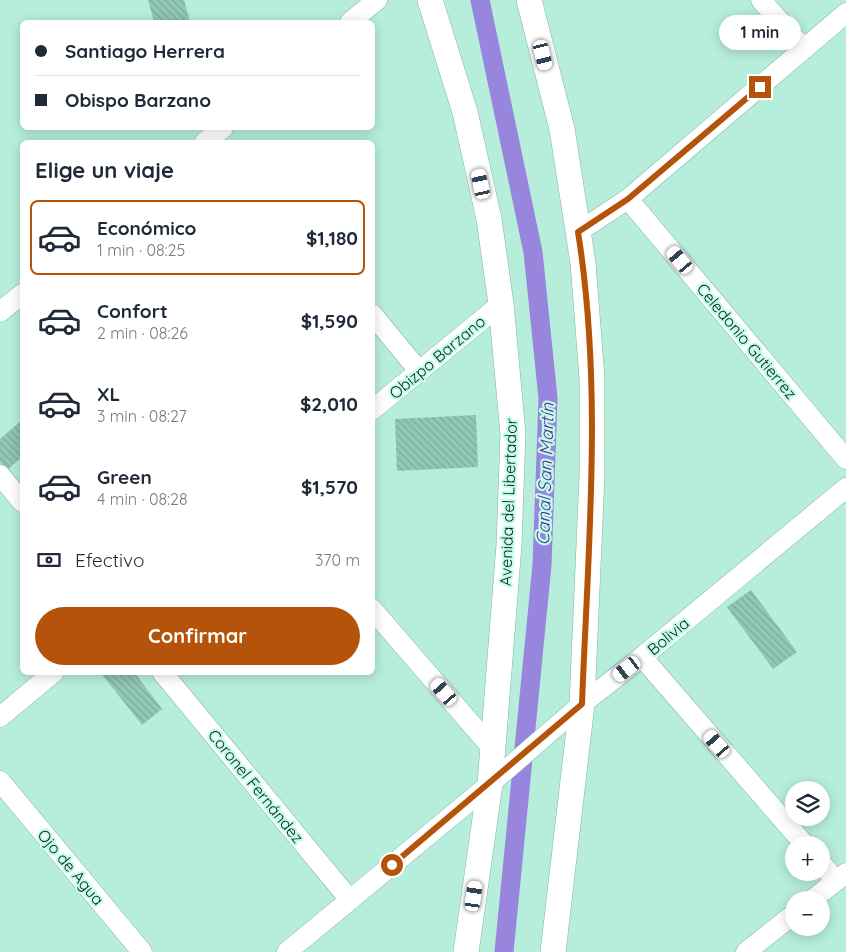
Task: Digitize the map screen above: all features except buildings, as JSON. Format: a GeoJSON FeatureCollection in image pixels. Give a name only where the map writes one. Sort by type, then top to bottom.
{"type":"FeatureCollection","features":[{"type":"Feature","properties":{"kind":"street"},"geometry":{"type":"LineString","coordinates":[[352,20],[377,0]]}},
{"type":"Feature","properties":{"kind":"street","name":"Avenida del Libertador"},"geometry":{"type":"LineString","coordinates":[[430,0],[466,112],[489,219],[501,304],[513,434],[509,545],[490,784],[466,952]]}},
{"type":"Feature","properties":{"kind":"street"},"geometry":{"type":"LineString","coordinates":[[529,0],[562,129],[583,263],[592,388],[592,476],[582,704],[553,952]]}},
{"type":"Feature","properties":{"kind":"street"},"geometry":{"type":"LineString","coordinates":[[761,0],[804,49]]}},
{"type":"Feature","properties":{"kind":"street"},"geometry":{"type":"LineString","coordinates":[[578,232],[628,199],[846,13]]}},
{"type":"Feature","properties":{"kind":"street"},"geometry":{"type":"LineString","coordinates":[[210,140],[226,133]]}},
{"type":"Feature","properties":{"kind":"street","name":"Celedonio Gutierrez"},"geometry":{"type":"LineString","coordinates":[[628,199],[846,459]]}},
{"type":"Feature","properties":{"kind":"street"},"geometry":{"type":"LineString","coordinates":[[0,312],[20,296]]}},
{"type":"Feature","properties":{"kind":"street","name":"Obizpo Barzano"},"geometry":{"type":"LineString","coordinates":[[375,408],[501,304]]}},
{"type":"Feature","properties":{"kind":"street"},"geometry":{"type":"LineString","coordinates":[[375,318],[419,371]]}},
{"type":"Feature","properties":{"kind":"street"},"geometry":{"type":"LineString","coordinates":[[0,475],[20,500]]}},
{"type":"Feature","properties":{"kind":"street","name":"Bolivia"},"geometry":{"type":"LineString","coordinates":[[287,952],[490,784],[582,704],[642,657],[846,488]]}},
{"type":"Feature","properties":{"kind":"street"},"geometry":{"type":"LineString","coordinates":[[375,612],[492,748]]}},
{"type":"Feature","properties":{"kind":"street"},"geometry":{"type":"LineString","coordinates":[[642,657],[797,836]]}},
{"type":"Feature","properties":{"kind":"street"},"geometry":{"type":"LineString","coordinates":[[0,717],[50,675]]}},
{"type":"Feature","properties":{"kind":"street","name":"Coronel Fernández"},"geometry":{"type":"LineString","coordinates":[[164,675],[350,900]]}},
{"type":"Feature","properties":{"kind":"street","name":"Ojo de Agua"},"geometry":{"type":"LineString","coordinates":[[0,781],[142,952]]}},
{"type":"Feature","properties":{"kind":"street"},"geometry":{"type":"LineString","coordinates":[[823,891],[841,877],[830,869]]}},
{"type":"Feature","properties":{"kind":"street"},"geometry":{"type":"LineString","coordinates":[[746,952],[785,921]]}},
{"type":"Feature","properties":{"kind":"waterway","name":"Canal San Martín"},"geometry":{"type":"LineString","coordinates":[[480,0],[533,252],[548,398],[542,565],[504,952]]}},
{"type":"Feature","properties":{"kind":"route"},"geometry":{"type":"LineString","coordinates":[[392,865],[490,784],[582,704],[592,476],[592,378],[583,263],[578,232],[628,199],[760,87]]}}]}
